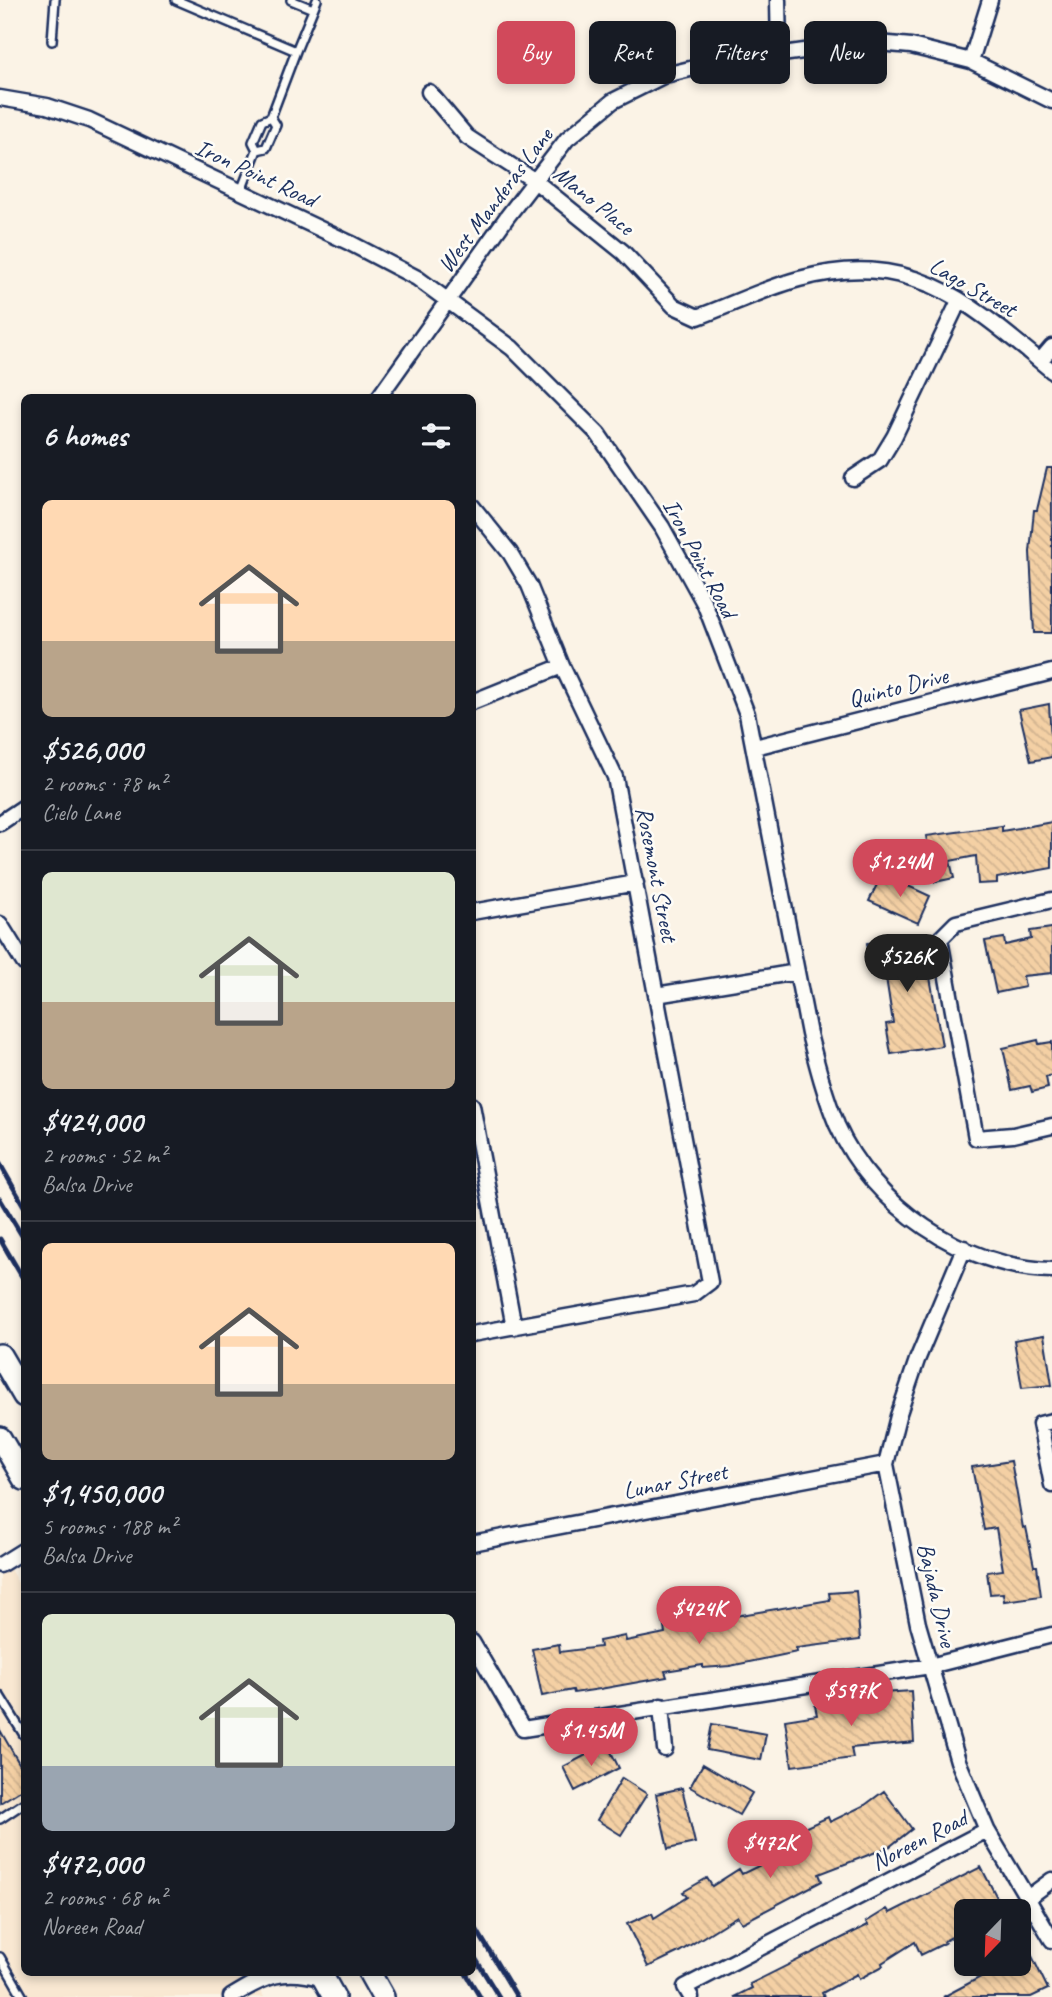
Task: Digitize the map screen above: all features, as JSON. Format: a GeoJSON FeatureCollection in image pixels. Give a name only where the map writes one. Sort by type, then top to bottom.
{"type":"FeatureCollection","features":[{"type":"Feature","properties":{"kind":"main road"},"geometry":{"type":"LineString","coordinates":[[0,1355],[21,1391]]}},
{"type":"Feature","properties":{"kind":"main road"},"geometry":{"type":"LineString","coordinates":[[0,1438],[21,1474]]}},
{"type":"Feature","properties":{"kind":"main road"},"geometry":{"type":"LineString","coordinates":[[371,1976],[383,1997]]}},
{"type":"Feature","properties":{"kind":"street"},"geometry":{"type":"LineString","coordinates":[[778,0],[778,21]]}},
{"type":"Feature","properties":{"kind":"street"},"geometry":{"type":"LineString","coordinates":[[971,61],[990,0]]}},
{"type":"Feature","properties":{"kind":"street","name":"West Manderas Lane"},"geometry":{"type":"LineString","coordinates":[[790,53],[869,42],[911,46],[971,61],[1052,101]]}},
{"type":"Feature","properties":{"kind":"street","name":"West Manderas Lane"},"geometry":{"type":"LineString","coordinates":[[381,394],[567,139],[613,101],[664,75],[690,69]]}},
{"type":"Feature","properties":{"kind":"street","name":"Mano Place"},"geometry":{"type":"LineString","coordinates":[[429,92],[467,137],[535,181],[622,252],[674,306],[698,317]]}},
{"type":"Feature","properties":{"kind":"street","name":"Iron Point Road"},"geometry":{"type":"LineString","coordinates":[[0,98],[47,106],[89,120],[361,249],[449,299],[512,348],[598,433],[662,527],[705,605],[747,714],[797,972],[822,1085],[838,1127],[867,1175],[908,1215],[964,1248],[1003,1262],[1052,1270]]}},
{"type":"Feature","properties":{"kind":"street","name":"Lago Street"},"geometry":{"type":"LineString","coordinates":[[698,317],[798,279],[850,270],[881,271],[924,280],[1005,330],[1052,371]]}},
{"type":"Feature","properties":{"kind":"street"},"geometry":{"type":"LineString","coordinates":[[853,478],[880,460],[894,437],[959,301]]}},
{"type":"Feature","properties":{"kind":"street"},"geometry":{"type":"LineString","coordinates":[[1040,361],[1052,347]]}},
{"type":"Feature","properties":{"kind":"street","name":"Rosemont Street"},"geometry":{"type":"LineString","coordinates":[[476,511],[510,553],[529,585],[562,666],[615,776],[710,1282],[694,1294],[514,1327]]}},
{"type":"Feature","properties":{"kind":"street"},"geometry":{"type":"LineString","coordinates":[[476,700],[562,666]]}},
{"type":"Feature","properties":{"kind":"street","name":"Quinto Drive"},"geometry":{"type":"LineString","coordinates":[[755,747],[1052,672]]}},
{"type":"Feature","properties":{"kind":"street"},"geometry":{"type":"LineString","coordinates":[[0,823],[21,809]]}},
{"type":"Feature","properties":{"kind":"street"},"geometry":{"type":"LineString","coordinates":[[476,911],[636,883]]}},
{"type":"Feature","properties":{"kind":"street"},"geometry":{"type":"LineString","coordinates":[[1052,900],[956,923],[940,939],[976,1138],[1013,1135],[1052,1125]]}},
{"type":"Feature","properties":{"kind":"street"},"geometry":{"type":"LineString","coordinates":[[0,924],[21,957]]}},
{"type":"Feature","properties":{"kind":"street"},"geometry":{"type":"LineString","coordinates":[[656,995],[797,972]]}},
{"type":"Feature","properties":{"kind":"street"},"geometry":{"type":"LineString","coordinates":[[476,1126],[514,1327],[476,1333]]}},
{"type":"Feature","properties":{"kind":"street","name":"Bajada Drive"},"geometry":{"type":"LineString","coordinates":[[964,1248],[913,1371],[886,1464],[918,1624],[958,1761],[987,1830],[1052,1940]]}},
{"type":"Feature","properties":{"kind":"street"},"geometry":{"type":"LineString","coordinates":[[1046,1423],[1052,1485]]}},
{"type":"Feature","properties":{"kind":"street","name":"Lunar Street"},"geometry":{"type":"LineString","coordinates":[[476,1541],[886,1464]]}},
{"type":"Feature","properties":{"kind":"street"},"geometry":{"type":"LineString","coordinates":[[0,1566],[21,1552]]}},
{"type":"Feature","properties":{"kind":"street"},"geometry":{"type":"LineString","coordinates":[[476,1649],[523,1729],[930,1665],[1052,1634]]}},
{"type":"Feature","properties":{"kind":"street"},"geometry":{"type":"LineString","coordinates":[[661,1706],[665,1749]]}},
{"type":"Feature","properties":{"kind":"street","name":"Noreen Road"},"geometry":{"type":"LineString","coordinates":[[688,1992],[987,1830]]}},
{"type":"Feature","properties":{"kind":"street"},"geometry":{"type":"LineString","coordinates":[[1029,1897],[1052,1880]]}},
{"type":"Feature","properties":{"kind":"street"},"geometry":{"type":"LineString","coordinates":[[231,1997],[262,1976]]}},
{"type":"Feature","properties":{"kind":"lane"},"geometry":{"type":"LineString","coordinates":[[52,41],[55,0]]}},
{"type":"Feature","properties":{"kind":"lane"},"geometry":{"type":"LineString","coordinates":[[176,0],[296,51]]}},
{"type":"Feature","properties":{"kind":"lane"},"geometry":{"type":"LineString","coordinates":[[291,0],[313,9]]}},
{"type":"Feature","properties":{"kind":"lane"},"geometry":{"type":"LineString","coordinates":[[241,191],[257,150],[253,142],[262,121],[271,117],[317,0]]}},
{"type":"Feature","properties":{"kind":"lane"},"geometry":{"type":"LineString","coordinates":[[257,150],[266,148],[276,125],[271,117]]}},
{"type":"Feature","properties":{"kind":"lane"},"geometry":{"type":"LineString","coordinates":[[0,1696],[21,1730]]}},
{"type":"Feature","properties":{"kind":"lane"},"geometry":{"type":"LineString","coordinates":[[0,1819],[21,1805]]}},
{"type":"Feature","properties":{"kind":"lane"},"geometry":{"type":"LineString","coordinates":[[0,1957],[23,1997]]}},
{"type":"Feature","properties":{"kind":"shaded area"},"geometry":{"type":"Polygon","coordinates":[[[0,1552],[21,1588],[21,1976],[252,1976],[264,1997],[0,1997],[0,1552]]]}},
{"type":"Feature","properties":{"kind":"building"},"geometry":{"type":"Polygon","coordinates":[[[1047,468],[1052,468],[1052,633],[1034,633],[1030,552],[1034,510],[1037,510],[1047,468]]]}},
{"type":"Feature","properties":{"kind":"building"},"geometry":{"type":"Polygon","coordinates":[[[1049,704],[1052,757],[1031,761],[1019,710],[1049,704]]]}},
{"type":"Feature","properties":{"kind":"building"},"geometry":{"type":"Polygon","coordinates":[[[1052,822],[1052,868],[997,878],[997,883],[978,884],[976,856],[950,861],[954,878],[935,882],[926,836],[1002,826],[1002,831],[1052,822]]]}},
{"type":"Feature","properties":{"kind":"building"},"geometry":{"type":"Polygon","coordinates":[[[882,874],[930,896],[918,923],[869,901],[882,874]]]}},
{"type":"Feature","properties":{"kind":"building"},"geometry":{"type":"Polygon","coordinates":[[[1052,928],[1052,973],[1023,976],[1025,987],[996,993],[985,941],[1004,938],[1005,945],[1031,939],[1030,931],[1052,928]]]}},
{"type":"Feature","properties":{"kind":"building"},"geometry":{"type":"Polygon","coordinates":[[[920,936],[926,977],[930,977],[942,1046],[891,1054],[886,1024],[893,1023],[885,971],[871,973],[867,943],[920,936]]]}},
{"type":"Feature","properties":{"kind":"building"},"geometry":{"type":"Polygon","coordinates":[[[1038,1040],[1039,1044],[1052,1042],[1052,1075],[1046,1077],[1048,1088],[1032,1092],[1030,1086],[1012,1090],[1003,1048],[1038,1040]]]}},
{"type":"Feature","properties":{"kind":"building"},"geometry":{"type":"Polygon","coordinates":[[[1044,1335],[1052,1385],[1022,1388],[1014,1340],[1044,1335]]]}},
{"type":"Feature","properties":{"kind":"building"},"geometry":{"type":"Polygon","coordinates":[[[1011,1461],[1023,1528],[1026,1527],[1034,1566],[1037,1566],[1041,1596],[1004,1601],[1003,1593],[990,1594],[987,1572],[1003,1570],[996,1528],[984,1530],[972,1467],[1011,1461]]]}},
{"type":"Feature","properties":{"kind":"building"},"geometry":{"type":"Polygon","coordinates":[[[856,1591],[860,1640],[796,1648],[797,1652],[730,1666],[703,1668],[703,1665],[665,1671],[667,1677],[542,1696],[532,1649],[559,1644],[560,1652],[600,1647],[599,1641],[625,1636],[626,1641],[665,1633],[663,1621],[690,1617],[692,1627],[731,1624],[729,1617],[830,1600],[829,1593],[856,1591]]]}},
{"type":"Feature","properties":{"kind":"building"},"geometry":{"type":"Polygon","coordinates":[[[911,1691],[914,1742],[851,1748],[853,1758],[792,1766],[785,1720],[817,1715],[815,1706],[883,1697],[883,1693],[911,1691]]]}},
{"type":"Feature","properties":{"kind":"building"},"geometry":{"type":"Polygon","coordinates":[[[712,1724],[766,1734],[761,1760],[707,1750],[712,1724]]]}},
{"type":"Feature","properties":{"kind":"building"},"geometry":{"type":"Polygon","coordinates":[[[0,1730],[21,1767],[21,1790],[0,1803],[0,1730]]]}},
{"type":"Feature","properties":{"kind":"building"},"geometry":{"type":"Polygon","coordinates":[[[607,1744],[619,1768],[575,1791],[563,1767],[607,1744]]]}},
{"type":"Feature","properties":{"kind":"building"},"geometry":{"type":"Polygon","coordinates":[[[703,1764],[752,1793],[739,1815],[690,1787],[703,1764]]]}},
{"type":"Feature","properties":{"kind":"building"},"geometry":{"type":"Polygon","coordinates":[[[622,1778],[647,1794],[621,1835],[597,1820],[622,1778]]]}},
{"type":"Feature","properties":{"kind":"building"},"geometry":{"type":"Polygon","coordinates":[[[682,1788],[695,1843],[668,1849],[656,1794],[682,1788]]]}},
{"type":"Feature","properties":{"kind":"building"},"geometry":{"type":"Polygon","coordinates":[[[884,1791],[912,1829],[889,1847],[819,1874],[822,1881],[742,1923],[737,1916],[679,1952],[648,1967],[627,1924],[652,1913],[654,1918],[687,1897],[683,1892],[707,1878],[712,1886],[739,1869],[742,1874],[779,1856],[809,1840],[804,1828],[828,1817],[830,1822],[865,1805],[884,1791]]]}},
{"type":"Feature","properties":{"kind":"building"},"geometry":{"type":"Polygon","coordinates":[[[981,1867],[998,1899],[954,1899],[954,1936],[944,1941],[945,1943],[921,1955],[915,1942],[882,1963],[883,1966],[859,1979],[857,1974],[822,1993],[824,1997],[734,1997],[752,1988],[750,1984],[868,1925],[866,1922],[887,1909],[890,1913],[981,1867]]]}},
{"type":"Feature","properties":{"kind":"building"},"geometry":{"type":"Polygon","coordinates":[[[1031,1954],[1048,1989],[1031,1997],[943,1997],[982,1976],[1031,1976],[1031,1954]]]}},
{"type":"Feature","properties":{"kind":"railway"},"geometry":{"type":"LineString","coordinates":[[0,1164],[21,1201]]}},
{"type":"Feature","properties":{"kind":"railway"},"geometry":{"type":"LineString","coordinates":[[0,1199],[21,1234]]}},
{"type":"Feature","properties":{"kind":"railway"},"geometry":{"type":"LineString","coordinates":[[0,1239],[21,1275]]}},
{"type":"Feature","properties":{"kind":"railway"},"geometry":{"type":"LineString","coordinates":[[476,1929],[517,1997]]}},
{"type":"Feature","properties":{"kind":"railway"},"geometry":{"type":"LineString","coordinates":[[476,1960],[499,1997]]}},
{"type":"Feature","properties":{"kind":"railway"},"geometry":{"type":"LineString","coordinates":[[467,1976],[480,1997]]}}]}
